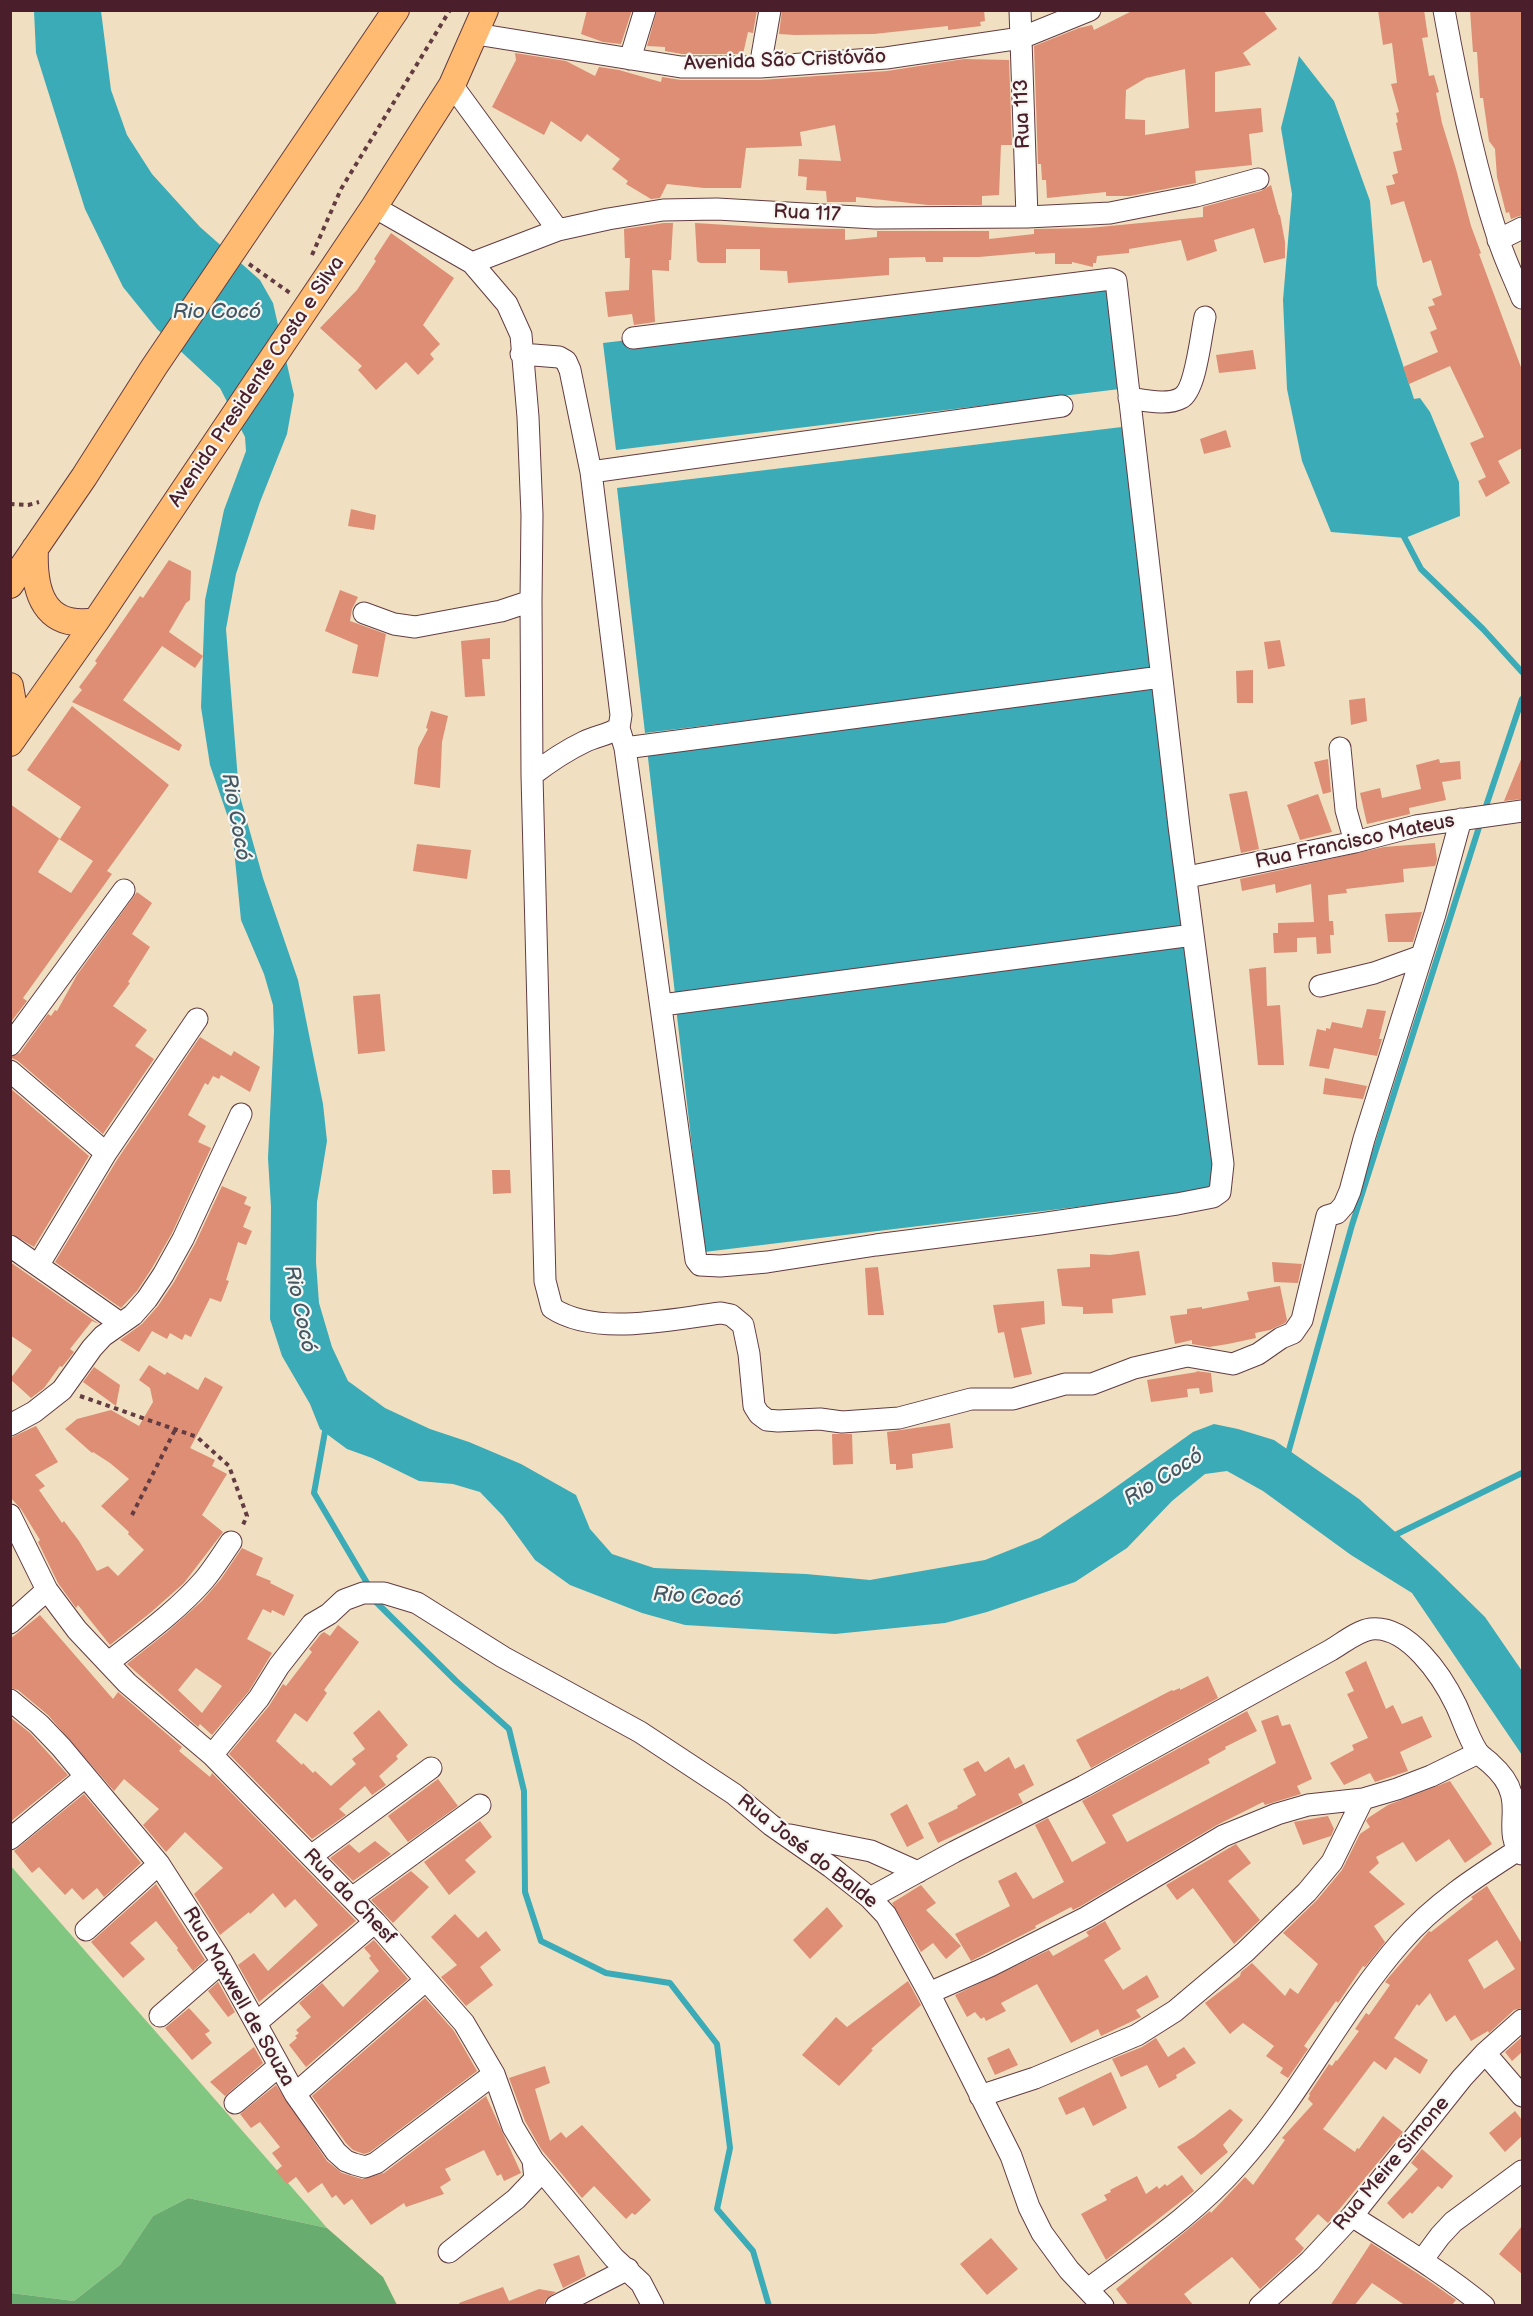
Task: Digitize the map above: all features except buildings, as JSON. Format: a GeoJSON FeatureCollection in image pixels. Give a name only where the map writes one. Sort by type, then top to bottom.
{"type":"FeatureCollection","features":[{"type":"Feature","properties":{"kind":"main road"},"geometry":{"type":"LineString","coordinates":[[10,585],[84,477],[154,367],[396,10]]}},
{"type":"Feature","properties":{"kind":"main road","name":"Avenida Presidente Costa e Silva"},"geometry":{"type":"LineString","coordinates":[[12,741],[96,621],[293,326],[296,293],[374,207],[452,85],[481,22]]}},
{"type":"Feature","properties":{"kind":"main road"},"geometry":{"type":"LineString","coordinates":[[35,549],[36,583],[39,596],[46,606],[59,617],[71,622],[96,621]]}},
{"type":"Feature","properties":{"kind":"main road"},"geometry":{"type":"LineString","coordinates":[[10,686],[15,714],[12,741]]}},
{"type":"Feature","properties":{"kind":"street"},"geometry":{"type":"LineString","coordinates":[[630,59],[645,10]]}},
{"type":"Feature","properties":{"kind":"street"},"geometry":{"type":"LineString","coordinates":[[760,67],[770,10]]}},
{"type":"Feature","properties":{"kind":"street","name":"Rua 113"},"geometry":{"type":"LineString","coordinates":[[1020,10],[1027,217]]}},
{"type":"Feature","properties":{"kind":"street","name":"Avenida São Cristóvão"},"geometry":{"type":"LineString","coordinates":[[481,22],[510,38],[569,50],[681,67],[760,67],[886,58],[1020,38],[1090,10]]}},
{"type":"Feature","properties":{"kind":"street"},"geometry":{"type":"LineString","coordinates":[[1444,10],[1460,94],[1498,240],[1522,298]]}},
{"type":"Feature","properties":{"kind":"street"},"geometry":{"type":"LineString","coordinates":[[452,85],[558,230]]}},
{"type":"Feature","properties":{"kind":"street","name":"Rua 117"},"geometry":{"type":"LineString","coordinates":[[471,263],[558,230],[663,210],[717,209],[875,218],[1027,217],[1110,213],[1141,208],[1258,179]]}},
{"type":"Feature","properties":{"kind":"street"},"geometry":{"type":"LineString","coordinates":[[374,207],[471,263],[507,304],[521,335],[528,417],[532,515],[532,775],[545,1281],[552,1308],[562,1315],[584,1322],[608,1324],[721,1313],[731,1316],[742,1325],[749,1354],[753,1406],[767,1420],[820,1419],[842,1422],[899,1418],[971,1399],[1013,1399],[1065,1384],[1092,1384],[1134,1368],[1187,1356],[1233,1364],[1258,1354],[1281,1338],[1293,1333],[1302,1320],[1327,1216],[1337,1213],[1344,1205],[1350,1191],[1461,819]]}},
{"type":"Feature","properties":{"kind":"street"},"geometry":{"type":"LineString","coordinates":[[1498,240],[1522,228]]}},
{"type":"Feature","properties":{"kind":"street"},"geometry":{"type":"LineString","coordinates":[[521,354],[559,357],[567,361],[591,472],[622,738],[662,1005],[696,1260],[700,1266],[767,1262],[1213,1197],[1220,1192],[1223,1164],[1161,677],[1116,281],[1112,279],[633,338]]}},
{"type":"Feature","properties":{"kind":"street"},"geometry":{"type":"LineString","coordinates":[[1129,398],[1157,402],[1179,399],[1186,394],[1192,382],[1205,317]]}},
{"type":"Feature","properties":{"kind":"street"},"geometry":{"type":"LineString","coordinates":[[591,472],[1062,406]]}},
{"type":"Feature","properties":{"kind":"street"},"geometry":{"type":"LineString","coordinates":[[364,613],[394,624],[414,627],[501,611],[531,601]]}},
{"type":"Feature","properties":{"kind":"street"},"geometry":{"type":"LineString","coordinates":[[532,775],[561,754],[587,740],[610,734],[622,738],[1161,677]]}},
{"type":"Feature","properties":{"kind":"street"},"geometry":{"type":"LineString","coordinates":[[1340,748],[1342,787],[1356,842]]}},
{"type":"Feature","properties":{"kind":"street","name":"Rua Francisco Mateus"},"geometry":{"type":"LineString","coordinates":[[1188,877],[1356,842],[1416,826],[1522,811]]}},
{"type":"Feature","properties":{"kind":"street"},"geometry":{"type":"LineString","coordinates":[[10,1045],[124,890]]}},
{"type":"Feature","properties":{"kind":"street"},"geometry":{"type":"LineString","coordinates":[[662,1005],[1193,935]]}},
{"type":"Feature","properties":{"kind":"street"},"geometry":{"type":"LineString","coordinates":[[1320,987],[1374,973],[1421,956]]}},
{"type":"Feature","properties":{"kind":"street"},"geometry":{"type":"LineString","coordinates":[[39,1264],[106,1153],[197,1019]]}},
{"type":"Feature","properties":{"kind":"street"},"geometry":{"type":"LineString","coordinates":[[10,1071],[106,1153]]}},
{"type":"Feature","properties":{"kind":"street"},"geometry":{"type":"LineString","coordinates":[[10,1425],[34,1412],[63,1390],[92,1348],[120,1323],[133,1315],[163,1275],[183,1239],[241,1114]]}},
{"type":"Feature","properties":{"kind":"street"},"geometry":{"type":"LineString","coordinates":[[10,1246],[39,1264],[120,1323]]}},
{"type":"Feature","properties":{"kind":"street","name":"Rua da Chesf"},"geometry":{"type":"LineString","coordinates":[[10,1515],[47,1590],[77,1630],[127,1683],[212,1755],[375,1922],[464,2022],[494,2074],[513,2127],[533,2160],[614,2258],[641,2283],[653,2306]]}},
{"type":"Feature","properties":{"kind":"street"},"geometry":{"type":"LineString","coordinates":[[109,1662],[187,1598],[231,1542]]}},
{"type":"Feature","properties":{"kind":"street"},"geometry":{"type":"LineString","coordinates":[[10,1623],[47,1590]]}},
{"type":"Feature","properties":{"kind":"street","name":"Rua José do Balde"},"geometry":{"type":"LineString","coordinates":[[212,1755],[259,1698],[279,1666],[312,1624],[329,1614],[344,1600],[363,1593],[384,1593],[402,1597],[432,1612],[503,1657],[640,1732],[734,1794],[783,1834],[831,1867],[870,1898],[886,1915],[929,1993],[1011,2156],[1029,2207],[1042,2233],[1069,2270],[1103,2306]]}},
{"type":"Feature","properties":{"kind":"street"},"geometry":{"type":"LineString","coordinates":[[870,1898],[1084,1786],[1356,1634],[1371,1629],[1392,1631],[1418,1650],[1440,1676],[1455,1702],[1478,1753],[1505,1779],[1512,1794],[1511,1825],[1520,1852],[1469,1881],[1433,1909],[1402,1941],[1330,2036],[1279,2115],[1237,2167],[1181,2220],[1088,2289]]}},
{"type":"Feature","properties":{"kind":"street","name":"Rua Maxwell de Souza"},"geometry":{"type":"LineString","coordinates":[[10,1700],[39,1724],[159,1864],[222,1962],[295,2094],[336,2152],[346,2161],[365,2167],[389,2154],[494,2074]]}},
{"type":"Feature","properties":{"kind":"street"},"geometry":{"type":"LineString","coordinates":[[929,1993],[990,1966],[1087,1917],[1223,1836],[1276,1814],[1308,1805],[1363,1799],[1431,1776],[1478,1753]]}},
{"type":"Feature","properties":{"kind":"street"},"geometry":{"type":"LineString","coordinates":[[311,1856],[431,1768]]}},
{"type":"Feature","properties":{"kind":"street"},"geometry":{"type":"LineString","coordinates":[[10,1839],[85,1777]]}},
{"type":"Feature","properties":{"kind":"street"},"geometry":{"type":"LineString","coordinates":[[980,2096],[1035,2078],[1137,2035],[1175,2011],[1237,1959],[1307,1892],[1332,1862],[1363,1799]]}},
{"type":"Feature","properties":{"kind":"street"},"geometry":{"type":"LineString","coordinates":[[352,1898],[480,1805]]}},
{"type":"Feature","properties":{"kind":"street"},"geometry":{"type":"LineString","coordinates":[[783,1834],[862,1849],[918,1872]]}},
{"type":"Feature","properties":{"kind":"street"},"geometry":{"type":"LineString","coordinates":[[86,1930],[159,1864]]}},
{"type":"Feature","properties":{"kind":"street"},"geometry":{"type":"LineString","coordinates":[[256,2023],[375,1922]]}},
{"type":"Feature","properties":{"kind":"street"},"geometry":{"type":"LineString","coordinates":[[160,2016],[222,1962]]}},
{"type":"Feature","properties":{"kind":"street"},"geometry":{"type":"LineString","coordinates":[[295,2094],[426,1980]]}},
{"type":"Feature","properties":{"kind":"street","name":"Rua Meire Simone"},"geometry":{"type":"LineString","coordinates":[[1260,2306],[1310,2261],[1352,2216],[1462,2078],[1485,2053],[1522,2020]]}},
{"type":"Feature","properties":{"kind":"street"},"geometry":{"type":"LineString","coordinates":[[1485,2053],[1522,2096]]}},
{"type":"Feature","properties":{"kind":"street"},"geometry":{"type":"LineString","coordinates":[[235,2103],[279,2066]]}},
{"type":"Feature","properties":{"kind":"street"},"geometry":{"type":"LineString","coordinates":[[449,2252],[516,2199],[535,2179],[533,2160]]}},
{"type":"Feature","properties":{"kind":"street"},"geometry":{"type":"LineString","coordinates":[[1423,2259],[1453,2222],[1522,2170]]}},
{"type":"Feature","properties":{"kind":"street"},"geometry":{"type":"LineString","coordinates":[[1352,2216],[1423,2259],[1443,2277],[1484,2306]]}},
{"type":"Feature","properties":{"kind":"street"},"geometry":{"type":"LineString","coordinates":[[556,2306],[628,2269]]}},
{"type":"Feature","properties":{"kind":"path","name":"Avenida Presidente Costa e Silva"},"geometry":{"type":"LineString","coordinates":[[309,261],[341,189],[450,10]]}},
{"type":"Feature","properties":{"kind":"path"},"geometry":{"type":"LineString","coordinates":[[227,259],[296,293]]}},
{"type":"Feature","properties":{"kind":"path"},"geometry":{"type":"LineString","coordinates":[[63,1390],[197,1437],[229,1466],[247,1516],[243,1526],[231,1542]]}},
{"type":"Feature","properties":{"kind":"path"},"geometry":{"type":"LineString","coordinates":[[132,1515],[176,1428]]}},
{"type":"Feature","properties":{"kind":"green space"},"geometry":{"type":"Polygon","coordinates":[[[10,1865],[327,2228],[188,2198],[153,2216],[120,2265],[74,2301],[11,2293],[10,1865]]]}},
{"type":"Feature","properties":{"kind":"green space"},"geometry":{"type":"Polygon","coordinates":[[[188,2198],[327,2228],[383,2277],[397,2305],[11,2305],[11,2293],[74,2301],[120,2265],[153,2216],[188,2198]]]}},
{"type":"Feature","properties":{"kind":"water","name":"Rio Cocó"},"geometry":{"type":"Polygon","coordinates":[[[34,11],[101,11],[111,90],[127,135],[152,174],[200,227],[260,280],[273,303],[294,395],[287,434],[260,502],[236,574],[226,629],[239,793],[263,878],[298,980],[323,1104],[327,1141],[317,1202],[316,1262],[319,1303],[332,1347],[348,1381],[385,1408],[430,1429],[469,1442],[521,1464],[576,1495],[590,1529],[612,1554],[654,1568],[806,1574],[870,1580],[985,1560],[1040,1538],[1193,1432],[1214,1424],[1274,1440],[1359,1499],[1485,1617],[1522,1671],[1522,1755],[1412,1593],[1351,1555],[1263,1491],[1227,1471],[1205,1474],[1172,1501],[1127,1548],[1075,1582],[987,1612],[945,1623],[835,1634],[685,1625],[642,1613],[570,1585],[535,1560],[503,1516],[480,1492],[453,1484],[419,1481],[372,1458],[347,1449],[320,1429],[310,1404],[282,1356],[270,1319],[271,1207],[268,1158],[274,1031],[273,1005],[264,974],[241,920],[232,829],[210,765],[201,707],[205,600],[224,510],[246,451],[245,437],[220,388],[157,329],[123,287],[85,209],[36,53],[34,11]]]}},
{"type":"Feature","properties":{"kind":"water"},"geometry":{"type":"Polygon","coordinates":[[[1299,56],[1334,101],[1370,201],[1377,285],[1414,399],[1420,398],[1430,412],[1459,482],[1460,516],[1405,538],[1331,532],[1302,461],[1287,389],[1283,300],[1292,194],[1281,128],[1299,56]]]}},
{"type":"Feature","properties":{"kind":"water"},"geometry":{"type":"Polygon","coordinates":[[[1116,281],[1128,388],[616,450],[603,343],[1116,281]]]}},
{"type":"Feature","properties":{"kind":"water"},"geometry":{"type":"Polygon","coordinates":[[[1130,426],[1159,670],[645,733],[617,488],[1130,426]]]}},
{"type":"Feature","properties":{"kind":"water"},"geometry":{"type":"Polygon","coordinates":[[[1160,687],[1188,932],[675,994],[647,749],[1160,687]]]}},
{"type":"Feature","properties":{"kind":"water"},"geometry":{"type":"Polygon","coordinates":[[[1188,945],[1217,1190],[704,1252],[676,1007],[1188,945]]]}},
{"type":"Feature","properties":{"kind":"waterway"},"geometry":{"type":"LineString","coordinates":[[1401,531],[1421,569],[1483,629],[1522,672]]}},
{"type":"Feature","properties":{"kind":"waterway"},"geometry":{"type":"LineString","coordinates":[[1484,812],[1522,699]]}},
{"type":"Feature","properties":{"kind":"waterway"},"geometry":{"type":"LineString","coordinates":[[1287,1457],[1352,1225],[1481,821]]}},
{"type":"Feature","properties":{"kind":"waterway"},"geometry":{"type":"LineString","coordinates":[[326,1426],[314,1493],[370,1588]]}},
{"type":"Feature","properties":{"kind":"waterway"},"geometry":{"type":"LineString","coordinates":[[1391,1537],[1522,1473]]}},
{"type":"Feature","properties":{"kind":"waterway"},"geometry":{"type":"LineString","coordinates":[[376,1602],[456,1681],[509,1729],[524,1791],[525,1892],[541,1941],[606,1973],[670,1983],[717,2044],[730,2148],[717,2209],[753,2251],[769,2306]]}}]}
